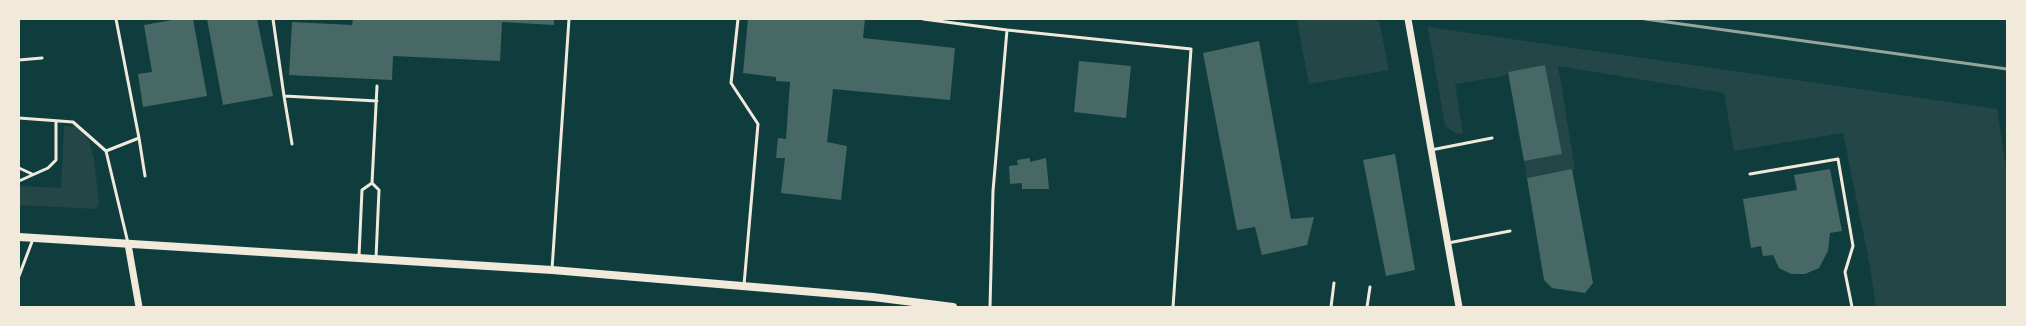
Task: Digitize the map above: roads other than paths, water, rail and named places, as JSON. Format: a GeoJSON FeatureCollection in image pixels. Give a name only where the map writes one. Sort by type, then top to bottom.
{"type":"FeatureCollection","features":[{"type":"Feature","properties":{"kind":"main road"},"geometry":{"type":"LineString","coordinates":[[19,237],[552,270],[873,297],[954,307]]}},
{"type":"Feature","properties":{"kind":"street"},"geometry":{"type":"LineString","coordinates":[[1408,19],[1459,307]]}},
{"type":"Feature","properties":{"kind":"street"},"geometry":{"type":"LineString","coordinates":[[128,244],[139,307]]}},
{"type":"Feature","properties":{"kind":"lane"},"geometry":{"type":"LineString","coordinates":[[116,19],[145,176]]}},
{"type":"Feature","properties":{"kind":"lane"},"geometry":{"type":"LineString","coordinates":[[274,19],[292,144]]}},
{"type":"Feature","properties":{"kind":"lane"},"geometry":{"type":"LineString","coordinates":[[552,270],[569,19]]}},
{"type":"Feature","properties":{"kind":"lane"},"geometry":{"type":"LineString","coordinates":[[738,19],[731,83],[758,124],[744,286]]}},
{"type":"Feature","properties":{"kind":"lane"},"geometry":{"type":"LineString","coordinates":[[923,19],[1007,30],[1191,49],[1172,307]]}},
{"type":"Feature","properties":{"kind":"lane"},"geometry":{"type":"LineString","coordinates":[[990,307],[993,191],[1007,30]]}},
{"type":"Feature","properties":{"kind":"lane"},"geometry":{"type":"LineString","coordinates":[[19,60],[42,58]]}},
{"type":"Feature","properties":{"kind":"lane"},"geometry":{"type":"LineString","coordinates":[[376,259],[379,190],[372,183],[377,86]]}},
{"type":"Feature","properties":{"kind":"lane"},"geometry":{"type":"LineString","coordinates":[[284,96],[376,101]]}},
{"type":"Feature","properties":{"kind":"lane"},"geometry":{"type":"LineString","coordinates":[[19,118],[73,122],[106,151],[128,244]]}},
{"type":"Feature","properties":{"kind":"lane"},"geometry":{"type":"LineString","coordinates":[[19,181],[48,168],[56,160],[56,121]]}},
{"type":"Feature","properties":{"kind":"lane"},"geometry":{"type":"LineString","coordinates":[[106,151],[139,138]]}},
{"type":"Feature","properties":{"kind":"lane"},"geometry":{"type":"LineString","coordinates":[[1431,150],[1492,138]]}},
{"type":"Feature","properties":{"kind":"lane"},"geometry":{"type":"LineString","coordinates":[[1750,174],[1838,159],[1853,246],[1845,272],[1852,307]]}},
{"type":"Feature","properties":{"kind":"lane"},"geometry":{"type":"LineString","coordinates":[[19,168],[32,174]]}},
{"type":"Feature","properties":{"kind":"lane"},"geometry":{"type":"LineString","coordinates":[[358,258],[362,190],[372,183]]}},
{"type":"Feature","properties":{"kind":"lane"},"geometry":{"type":"LineString","coordinates":[[1448,243],[1510,231]]}},
{"type":"Feature","properties":{"kind":"lane"},"geometry":{"type":"LineString","coordinates":[[19,276],[33,238]]}},
{"type":"Feature","properties":{"kind":"lane"},"geometry":{"type":"LineString","coordinates":[[1332,307],[1334,282]]}},
{"type":"Feature","properties":{"kind":"lane"},"geometry":{"type":"LineString","coordinates":[[1367,307],[1370,287]]}},
{"type":"Feature","properties":{"kind":"railway"},"geometry":{"type":"LineString","coordinates":[[1645,19],[2007,69]]}}]}
